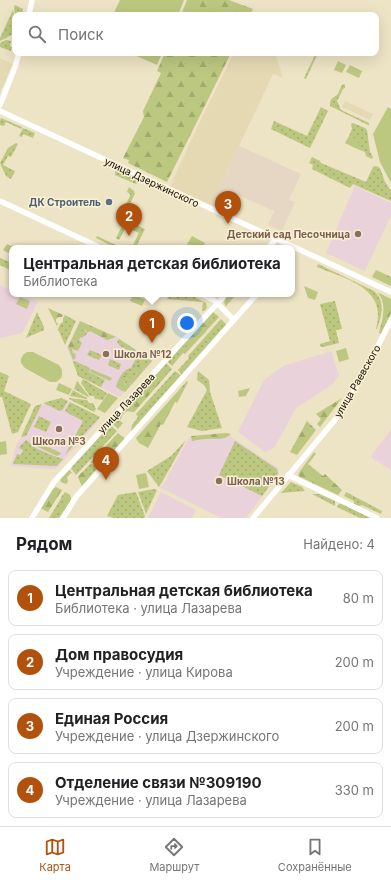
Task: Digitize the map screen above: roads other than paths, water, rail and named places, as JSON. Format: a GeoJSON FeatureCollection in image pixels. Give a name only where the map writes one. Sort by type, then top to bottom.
{"type":"FeatureCollection","features":[{"type":"Feature","properties":{"kind":"main road"},"geometry":{"type":"LineString","coordinates":[[30,12],[32,0]]}},
{"type":"Feature","properties":{"kind":"main road"},"geometry":{"type":"LineString","coordinates":[[0,105],[18,56]]}},
{"type":"Feature","properties":{"kind":"main road","name":"улица Дзержинского"},"geometry":{"type":"LineString","coordinates":[[0,112],[290,245]]}},
{"type":"Feature","properties":{"kind":"main road"},"geometry":{"type":"LineString","coordinates":[[0,201],[95,245]]}},
{"type":"Feature","properties":{"kind":"main road"},"geometry":{"type":"LineString","coordinates":[[271,245],[276,239]]}},
{"type":"Feature","properties":{"kind":"main road","name":"улица Дзержинского"},"geometry":{"type":"LineString","coordinates":[[297,248],[391,292]]}},
{"type":"Feature","properties":{"kind":"main road"},"geometry":{"type":"LineString","coordinates":[[208,297],[218,303],[234,320]]}},
{"type":"Feature","properties":{"kind":"main road","name":"улица Лазарева"},"geometry":{"type":"LineString","coordinates":[[32,518],[54,482],[223,297]]}},
{"type":"Feature","properties":{"kind":"main road"},"geometry":{"type":"LineString","coordinates":[[63,518],[76,497],[254,297]]}},
{"type":"Feature","properties":{"kind":"main road","name":"улица Раевского"},"geometry":{"type":"LineString","coordinates":[[253,518],[339,415],[391,320]]}},
{"type":"Feature","properties":{"kind":"main road"},"geometry":{"type":"LineString","coordinates":[[288,475],[377,518]]}},
{"type":"Feature","properties":{"kind":"place","name":"ДК Строитель"},"geometry":{"type":"Point","coordinates":[109,202]}},
{"type":"Feature","properties":{"kind":"place","name":"Единая Россия"},"geometry":{"type":"Point","coordinates":[228,224]}},
{"type":"Feature","properties":{"kind":"place","name":"Детский сад Песочница"},"geometry":{"type":"Point","coordinates":[358,234]}},
{"type":"Feature","properties":{"kind":"place","name":"Дом правосудия"},"geometry":{"type":"Point","coordinates":[129,236]}},
{"type":"Feature","properties":{"kind":"place","name":"Центральная детская библиотека"},"geometry":{"type":"Point","coordinates":[152,343]}},
{"type":"Feature","properties":{"kind":"place","name":"Школа №12"},"geometry":{"type":"Point","coordinates":[106,354]}},
{"type":"Feature","properties":{"kind":"place","name":"Школа №3"},"geometry":{"type":"Point","coordinates":[59,429]}},
{"type":"Feature","properties":{"kind":"place","name":"Отделение связи №309190"},"geometry":{"type":"Point","coordinates":[106,480]}},
{"type":"Feature","properties":{"kind":"place","name":"Школа №13"},"geometry":{"type":"Point","coordinates":[219,481]}}]}
